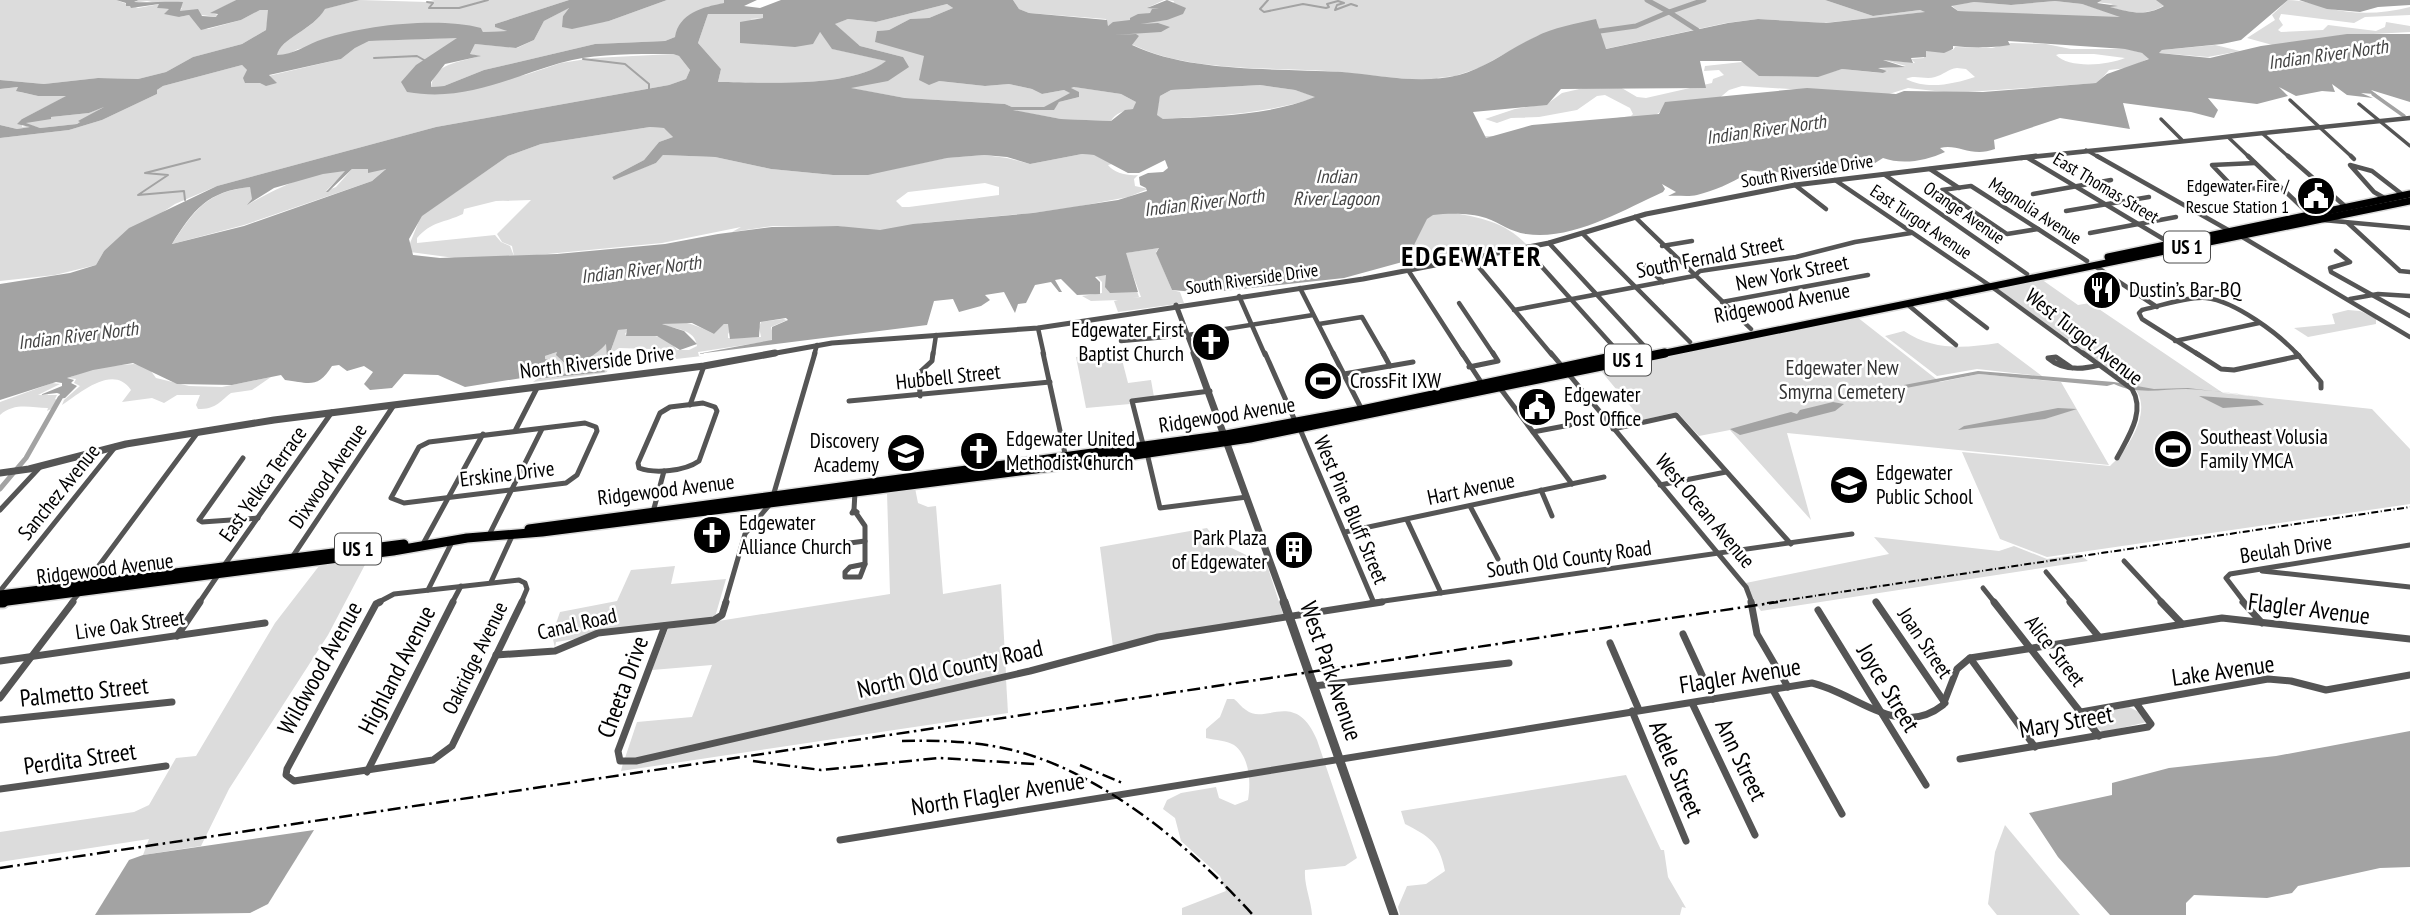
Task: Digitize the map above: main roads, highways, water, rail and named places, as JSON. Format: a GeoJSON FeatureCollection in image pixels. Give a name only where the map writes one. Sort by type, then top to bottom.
{"type":"FeatureCollection","features":[{"type":"Feature","properties":{"kind":"main road","name":"Ridgewood Avenue"},"geometry":{"type":"LineString","coordinates":[[772,499],[855,492],[1031,470],[1411,407],[1500,388],[1621,355],[1897,300],[2071,270],[2113,256],[2228,230],[2363,211],[2406,195]]}},
{"type":"Feature","properties":{"kind":"main road","name":"Ridgewood Avenue"},"geometry":{"type":"LineString","coordinates":[[1988,285],[2027,274],[2240,236],[2345,207],[2387,201],[2410,201]]}},
{"type":"Feature","properties":{"kind":"main road","name":"Ridgewood Avenue"},"geometry":{"type":"LineString","coordinates":[[1362,410],[1705,345],[1907,304],[1943,293]]}},
{"type":"Feature","properties":{"kind":"main road"},"geometry":{"type":"LineString","coordinates":[[1857,314],[1862,310],[1894,304],[1897,300]]}},
{"type":"Feature","properties":{"kind":"main road"},"geometry":{"type":"LineString","coordinates":[[1763,333],[1766,329],[1812,317]]}},
{"type":"Feature","properties":{"kind":"main road"},"geometry":{"type":"LineString","coordinates":[[1705,345],[1707,341],[1750,330]]}},
{"type":"Feature","properties":{"kind":"main road"},"geometry":{"type":"LineString","coordinates":[[1411,407],[1419,401],[1452,392]]}},
{"type":"Feature","properties":{"kind":"main road"},"geometry":{"type":"LineString","coordinates":[[1301,426],[1358,414],[1362,410]]}},
{"type":"Feature","properties":{"kind":"main road","name":"Ridgewood Avenue"},"geometry":{"type":"LineString","coordinates":[[0,593],[83,587],[221,570],[388,545],[423,544],[514,532],[550,524],[772,499],[1066,458],[1146,451]]}},
{"type":"Feature","properties":{"kind":"main road"},"geometry":{"type":"LineString","coordinates":[[1031,470],[1066,458]]}},
{"type":"Feature","properties":{"kind":"main road","name":"Ridgewood Avenue"},"geometry":{"type":"LineString","coordinates":[[0,602],[60,594],[105,581],[221,570]]}},
{"type":"Feature","properties":{"kind":"water","name":"Indian River Lagoon"},"geometry":{"type":"Polygon","coordinates":[[[116,0],[183,2],[180,11],[198,9],[202,16],[216,17],[218,14],[210,13],[236,0],[360,0],[325,9],[313,23],[284,44],[277,55],[340,34],[381,26],[444,23],[481,28],[483,32],[507,31],[495,27],[495,24],[569,0],[667,0],[609,21],[572,29],[562,27],[563,16],[569,8],[544,21],[534,40],[516,48],[475,44],[470,54],[481,56],[445,64],[431,82],[431,87],[444,86],[484,70],[595,44],[665,41],[675,37],[681,22],[693,12],[724,3],[724,0],[757,0],[744,6],[760,8],[781,0],[1013,0],[1019,9],[1029,13],[1107,20],[1108,26],[1113,22],[1130,20],[1138,14],[1150,13],[1152,9],[1159,9],[1147,8],[1167,0],[1186,8],[1183,14],[1167,20],[1141,24],[1158,23],[1170,27],[1161,32],[1114,35],[1136,34],[1139,36],[1132,45],[1155,54],[1207,65],[1430,79],[1469,72],[1542,34],[1596,19],[1606,49],[1758,19],[1826,23],[1925,12],[1920,10],[1873,16],[1825,0],[2102,0],[2097,3],[2118,6],[2110,7],[2124,10],[2150,12],[2164,6],[2156,0],[2288,0],[2241,40],[2162,50],[2159,53],[2210,58],[2261,46],[2347,34],[2410,34],[2410,102],[2371,90],[2404,116],[2374,94],[2361,93],[2373,98],[2347,95],[2332,84],[2335,92],[2322,91],[2296,96],[2279,87],[2288,96],[2257,104],[2208,98],[2218,110],[2214,118],[2191,112],[2123,103],[2130,129],[2060,118],[1994,140],[1995,149],[1986,151],[1947,147],[1940,148],[1945,152],[1914,161],[1883,158],[1875,163],[1811,171],[1747,170],[1746,174],[1729,184],[1694,196],[1668,196],[1676,192],[1662,184],[1665,189],[1663,192],[1597,222],[1561,233],[1526,234],[1480,216],[1433,215],[1427,219],[1406,261],[1344,278],[1223,291],[1193,282],[1195,292],[1172,290],[1156,253],[1159,248],[1126,253],[1138,292],[1110,293],[1105,287],[1106,275],[1095,277],[1100,282],[1100,294],[1077,295],[1061,279],[1055,280],[1062,292],[1051,282],[1035,285],[1026,303],[1018,304],[1015,313],[1004,292],[985,295],[990,300],[981,306],[959,312],[953,299],[934,301],[927,325],[697,354],[772,340],[772,327],[788,320],[786,318],[760,322],[759,337],[730,339],[728,324],[724,324],[714,334],[692,323],[662,324],[684,331],[697,344],[680,350],[657,336],[626,336],[627,329],[618,330],[610,353],[609,368],[604,372],[536,379],[528,377],[465,387],[438,375],[404,374],[392,388],[370,390],[364,384],[373,372],[364,366],[347,371],[339,365],[332,366],[322,378],[312,383],[285,380],[281,375],[232,385],[177,384],[133,363],[67,378],[74,380],[71,383],[77,386],[65,398],[58,399],[60,394],[57,393],[40,395],[62,386],[62,383],[56,382],[0,400],[0,284],[70,273],[96,265],[104,251],[129,228],[217,186],[436,127],[669,85],[686,79],[690,70],[679,56],[673,54],[601,56],[560,63],[485,87],[447,94],[428,94],[407,92],[401,82],[416,65],[457,38],[369,41],[341,59],[269,75],[277,83],[266,86],[260,83],[245,83],[243,78],[247,70],[242,65],[163,86],[157,90],[157,94],[102,120],[69,130],[0,138],[0,125],[17,129],[30,127],[17,124],[66,96],[38,96],[16,91],[18,87],[0,89],[0,80],[44,84],[98,78],[138,79],[166,72],[193,57],[242,44],[266,30],[268,10],[260,10],[241,20],[201,30],[189,15],[179,17],[164,14],[169,9],[157,8],[159,4],[131,8],[126,6],[126,3],[116,0]],[[2055,1],[2011,5],[1974,2],[1951,6],[1958,11],[2120,17],[2082,4],[2055,1]],[[947,4],[876,22],[848,19],[835,24],[860,46],[903,57],[909,67],[888,81],[851,88],[905,98],[1005,104],[1012,107],[1044,107],[1070,93],[1064,90],[1042,94],[1009,84],[985,86],[939,81],[929,85],[919,80],[924,56],[875,42],[877,31],[889,30],[910,19],[929,18],[953,8],[947,4]],[[708,14],[698,43],[721,69],[718,82],[806,82],[852,76],[871,70],[886,61],[832,49],[820,32],[813,44],[795,47],[740,43],[740,22],[763,18],[763,14],[708,14]],[[2008,41],[2010,45],[1953,46],[1953,49],[1944,53],[1926,51],[1926,57],[1911,58],[1913,63],[1883,60],[1905,67],[1878,68],[1887,71],[1883,73],[1842,69],[1818,77],[1759,76],[1741,61],[1700,61],[1706,88],[1561,89],[1547,105],[1473,112],[1486,138],[1532,125],[1659,114],[1665,102],[1807,88],[1896,94],[1904,91],[1983,92],[2096,83],[2107,74],[2149,59],[2142,53],[2125,49],[2008,41]],[[1260,85],[1171,90],[1160,96],[1157,115],[1163,119],[1240,114],[1279,108],[1315,97],[1295,90],[1260,85]],[[1071,88],[1079,92],[1079,97],[1059,102],[1054,110],[1013,110],[1061,119],[1111,121],[1125,110],[1133,109],[1136,102],[1121,94],[1071,88]],[[104,107],[89,113],[26,123],[40,128],[77,124],[104,107]],[[650,127],[541,144],[508,156],[422,216],[409,239],[413,255],[440,258],[557,254],[665,244],[772,227],[838,226],[880,230],[913,224],[1033,213],[1118,200],[1147,191],[1140,185],[1139,177],[1163,172],[1168,168],[1165,160],[1139,173],[1128,173],[1094,155],[1082,154],[1030,164],[1007,157],[984,155],[947,158],[868,175],[833,175],[771,169],[715,157],[663,155],[656,163],[614,180],[612,177],[644,160],[659,142],[673,137],[664,128],[650,127]],[[352,169],[326,192],[345,171],[323,174],[274,188],[247,205],[252,199],[250,187],[223,193],[203,204],[195,212],[172,244],[244,226],[372,181],[386,169],[368,173],[368,169],[352,169]],[[606,344],[594,355],[569,367],[556,355],[557,352],[545,356],[545,359],[555,362],[547,372],[579,373],[596,370],[607,362],[606,344]]]}},
{"type":"Feature","properties":{"kind":"water"},"geometry":{"type":"Polygon","coordinates":[[[2299,0],[2410,0],[2410,5],[2378,7],[2360,12],[2327,9],[2299,0]]]}},
{"type":"Feature","properties":{"kind":"water"},"geometry":{"type":"Polygon","coordinates":[[[1978,371],[2114,382],[2154,389],[2188,388],[2212,391],[2140,390],[2114,384],[2107,386],[1979,374],[1901,389],[1904,385],[1978,371]]]}},
{"type":"Feature","properties":{"kind":"water"},"geometry":{"type":"Polygon","coordinates":[[[2199,396],[2257,400],[2264,405],[2223,408],[2199,396]]]}},
{"type":"Feature","properties":{"kind":"water"},"geometry":{"type":"Polygon","coordinates":[[[1833,402],[1844,404],[1835,411],[1740,435],[1730,429],[1791,412],[1797,414],[1800,410],[1833,402]]]}},
{"type":"Feature","properties":{"kind":"water"},"geometry":{"type":"Polygon","coordinates":[[[2058,408],[2077,409],[2045,419],[1958,430],[1964,426],[2058,408]]]}},
{"type":"Feature","properties":{"kind":"water"},"geometry":{"type":"Polygon","coordinates":[[[2410,731],[2410,867],[2380,868],[2298,886],[2292,893],[2267,898],[2194,895],[2186,903],[2186,915],[2110,915],[2058,857],[2029,813],[2112,795],[2112,783],[2169,768],[2276,756],[2410,731]]]}},
{"type":"Feature","properties":{"kind":"water"},"geometry":{"type":"Polygon","coordinates":[[[314,830],[268,904],[250,913],[95,915],[129,860],[143,855],[314,830]]]}},
{"type":"Feature","properties":{"kind":"waterway"},"geometry":{"type":"LineString","coordinates":[[427,2],[433,3],[429,8],[459,8],[488,0]]}},
{"type":"Feature","properties":{"kind":"waterway"},"geometry":{"type":"LineString","coordinates":[[1268,0],[1260,9],[1264,12],[1303,4],[1326,8],[1329,7],[1327,4],[1338,1],[1344,3],[1337,5],[1335,10],[1351,4],[1357,6]]}},
{"type":"Feature","properties":{"kind":"waterway"},"geometry":{"type":"LineString","coordinates":[[1647,0],[1669,12]]}},
{"type":"Feature","properties":{"kind":"waterway"},"geometry":{"type":"LineString","coordinates":[[1669,12],[1704,0]]}},
{"type":"Feature","properties":{"kind":"waterway"},"geometry":{"type":"LineString","coordinates":[[1600,31],[1636,26],[1669,12]]}},
{"type":"Feature","properties":{"kind":"waterway"},"geometry":{"type":"LineString","coordinates":[[1669,12],[1697,30]]}},
{"type":"Feature","properties":{"kind":"waterway"},"geometry":{"type":"LineString","coordinates":[[374,58],[417,56],[424,60]]}},
{"type":"Feature","properties":{"kind":"waterway"},"geometry":{"type":"LineString","coordinates":[[583,59],[625,64],[649,84],[649,89]]}},
{"type":"Feature","properties":{"kind":"waterway"},"geometry":{"type":"LineString","coordinates":[[2373,94],[2404,116]]}},
{"type":"Feature","properties":{"kind":"waterway"},"geometry":{"type":"LineString","coordinates":[[185,200],[184,191],[138,195],[168,175],[145,173],[200,159]]}},
{"type":"Feature","properties":{"kind":"waterway"},"geometry":{"type":"LineString","coordinates":[[0,489],[26,458],[60,398]]}},
{"type":"Feature","properties":{"kind":"railway"},"geometry":{"type":"LineString","coordinates":[[1767,603],[2410,507]]}},
{"type":"Feature","properties":{"kind":"railway"},"geometry":{"type":"LineString","coordinates":[[0,868],[1778,602]]}},
{"type":"Feature","properties":{"kind":"railway"},"geometry":{"type":"LineString","coordinates":[[902,741],[953,742],[1003,748],[1073,772],[1107,791],[1171,837],[1201,862],[1253,915]]}},
{"type":"Feature","properties":{"kind":"railway"},"geometry":{"type":"LineString","coordinates":[[753,761],[821,770],[939,758],[1035,764]]}},
{"type":"Feature","properties":{"kind":"railway"},"geometry":{"type":"LineString","coordinates":[[1080,765],[1125,784]]}},
{"type":"Feature","properties":{"kind":"place","name":"Edgewater Fire / Rescue Station 1"},"geometry":{"type":"Point","coordinates":[2316,196]}},
{"type":"Feature","properties":{"kind":"place","name":"Dustin’s Bar-BQ"},"geometry":{"type":"Point","coordinates":[2102,290]}},
{"type":"Feature","properties":{"kind":"place","name":"Edgewater First Baptist Church"},"geometry":{"type":"Point","coordinates":[1211,342]}},
{"type":"Feature","properties":{"kind":"place","name":"CrossFit IXW"},"geometry":{"type":"Point","coordinates":[1323,381]}},
{"type":"Feature","properties":{"kind":"place","name":"Edgewater Post Office"},"geometry":{"type":"Point","coordinates":[1537,407]}},
{"type":"Feature","properties":{"kind":"place","name":"Southeast Volusia Family YMCA"},"geometry":{"type":"Point","coordinates":[2173,449]}},
{"type":"Feature","properties":{"kind":"place","name":"Edgewater United Methodist Church"},"geometry":{"type":"Point","coordinates":[979,451]}},
{"type":"Feature","properties":{"kind":"place","name":"Discovery Academy"},"geometry":{"type":"Point","coordinates":[906,453]}},
{"type":"Feature","properties":{"kind":"place","name":"Edgewater Public School"},"geometry":{"type":"Point","coordinates":[1849,485]}},
{"type":"Feature","properties":{"kind":"place","name":"Edgewater Alliance Church"},"geometry":{"type":"Point","coordinates":[712,535]}},
{"type":"Feature","properties":{"kind":"place","name":"Park Plaza of Edgewater"},"geometry":{"type":"Point","coordinates":[1294,550]}},
{"type":"Feature","properties":{"kind":"district","name":"EDGEWATER"},"geometry":{"type":"Point","coordinates":[1472,256]}},
{"type":"Feature","properties":{"kind":"water label","name":"Indian River North"},"geometry":{"type":"Point","coordinates":[2328,54]}},
{"type":"Feature","properties":{"kind":"water label","name":"Indian River North"},"geometry":{"type":"Point","coordinates":[1766,129]}},
{"type":"Feature","properties":{"kind":"water label","name":"Indian River North"},"geometry":{"type":"Point","coordinates":[1204,202]}},
{"type":"Feature","properties":{"kind":"water label","name":"Indian River North"},"geometry":{"type":"Point","coordinates":[641,269]}},
{"type":"Feature","properties":{"kind":"water label","name":"Indian River North"},"geometry":{"type":"Point","coordinates":[78,335]}},
{"type":"Feature","properties":{"kind":"park label","name":"Edgewater New Smyrna Cemetery"},"geometry":{"type":"Point","coordinates":[1842,380]}}]}
